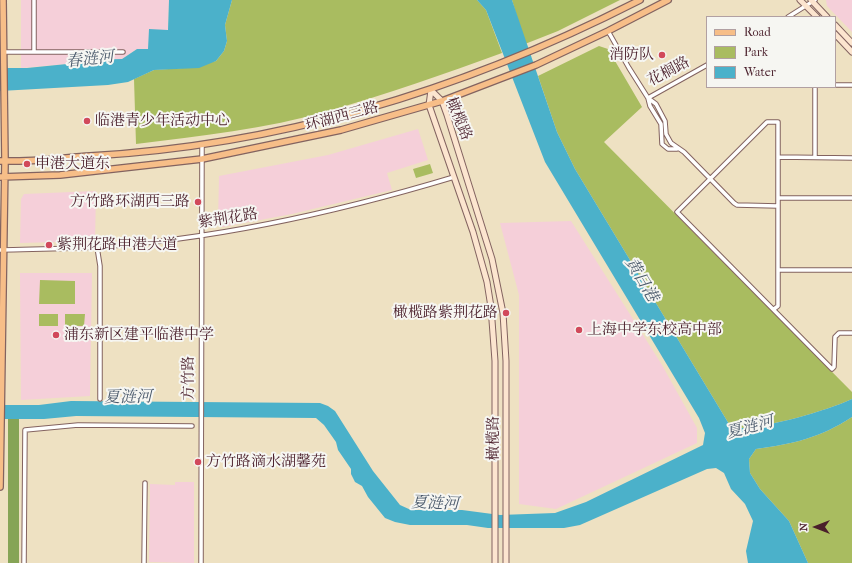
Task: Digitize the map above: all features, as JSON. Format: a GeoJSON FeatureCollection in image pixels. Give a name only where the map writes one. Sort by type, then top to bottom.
{"type":"FeatureCollection","features":[{"type":"Feature","properties":{"kind":"main road"},"geometry":{"type":"LineString","coordinates":[[0,487],[4,52],[3,0]]}},
{"type":"Feature","properties":{"kind":"main road","name":"环湖西三路"},"geometry":{"type":"LineString","coordinates":[[2,161],[118,155],[202,145],[303,126],[354,113],[431,90],[574,33],[640,0]]}},
{"type":"Feature","properties":{"kind":"main road","name":"环湖西三路"},"geometry":{"type":"LineString","coordinates":[[2,177],[60,175],[202,159],[341,130],[442,101],[536,65],[608,31],[668,0]]}},
{"type":"Feature","properties":{"kind":"main road"},"geometry":{"type":"LineString","coordinates":[[800,0],[816,16]]}},
{"type":"Feature","properties":{"kind":"main road"},"geometry":{"type":"LineString","coordinates":[[813,1],[826,16]]}},
{"type":"Feature","properties":{"kind":"main road"},"geometry":{"type":"LineString","coordinates":[[836,26],[852,42]]}},
{"type":"Feature","properties":{"kind":"main road"},"geometry":{"type":"LineString","coordinates":[[836,35],[852,52]]}},
{"type":"Feature","properties":{"kind":"main road","name":"橄榄路"},"geometry":{"type":"LineString","coordinates":[[431,90],[442,101],[492,259],[503,313],[506,361],[506,563]]}},
{"type":"Feature","properties":{"kind":"main road","name":"橄榄路"},"geometry":{"type":"LineString","coordinates":[[431,90],[429,105],[479,254],[491,307],[495,361],[495,563]]}},
{"type":"Feature","properties":{"kind":"street"},"geometry":{"type":"LineString","coordinates":[[34,0],[34,52]]}},
{"type":"Feature","properties":{"kind":"street"},"geometry":{"type":"LineString","coordinates":[[790,16],[813,1]]}},
{"type":"Feature","properties":{"kind":"street","name":"花榈路"},"geometry":{"type":"LineString","coordinates":[[608,31],[628,68],[648,98],[706,66]]}},
{"type":"Feature","properties":{"kind":"street"},"geometry":{"type":"LineString","coordinates":[[4,52],[123,52]]}},
{"type":"Feature","properties":{"kind":"street"},"geometry":{"type":"LineString","coordinates":[[836,85],[852,85]]}},
{"type":"Feature","properties":{"kind":"street"},"geometry":{"type":"LineString","coordinates":[[815,88],[815,157]]}},
{"type":"Feature","properties":{"kind":"street"},"geometry":{"type":"LineString","coordinates":[[648,98],[656,104],[665,121],[668,139],[677,149]]}},
{"type":"Feature","properties":{"kind":"street"},"geometry":{"type":"LineString","coordinates":[[648,98],[650,106],[661,124],[662,144],[668,149],[677,149],[684,152],[737,205],[778,206]]}},
{"type":"Feature","properties":{"kind":"street"},"geometry":{"type":"LineString","coordinates":[[774,310],[778,306],[778,122],[767,122],[677,212],[832,369],[834,367],[835,337],[839,333],[852,333]]}},
{"type":"Feature","properties":{"kind":"street","name":"方竹路"},"geometry":{"type":"LineString","coordinates":[[201,563],[202,145]]}},
{"type":"Feature","properties":{"kind":"street"},"geometry":{"type":"LineString","coordinates":[[778,157],[852,158]]}},
{"type":"Feature","properties":{"kind":"street","name":"紫荆花路"},"geometry":{"type":"LineString","coordinates":[[1,250],[98,247],[202,236],[285,221],[348,206],[454,177]]}},
{"type":"Feature","properties":{"kind":"street"},"geometry":{"type":"LineString","coordinates":[[778,198],[852,198]]}},
{"type":"Feature","properties":{"kind":"street"},"geometry":{"type":"LineString","coordinates":[[98,247],[100,266],[100,399]]}},
{"type":"Feature","properties":{"kind":"street"},"geometry":{"type":"LineString","coordinates":[[778,270],[852,270]]}},
{"type":"Feature","properties":{"kind":"street"},"geometry":{"type":"LineString","coordinates":[[24,563],[25,430],[78,425],[192,426]]}},
{"type":"Feature","properties":{"kind":"street"},"geometry":{"type":"LineString","coordinates":[[144,563],[145,483]]}},
{"type":"Feature","properties":{"kind":"shaded area"},"geometry":{"type":"Polygon","coordinates":[[[21,0],[169,0],[168,30],[148,49],[137,49],[122,59],[83,60],[67,64],[21,68],[21,0]]]}},
{"type":"Feature","properties":{"kind":"shaded area"},"geometry":{"type":"Polygon","coordinates":[[[826,0],[852,0],[852,32],[827,6],[826,0]]]}},
{"type":"Feature","properties":{"kind":"shaded area"},"geometry":{"type":"Polygon","coordinates":[[[418,129],[428,160],[387,173],[392,190],[292,214],[223,227],[218,224],[219,176],[328,155],[418,129]]]}},
{"type":"Feature","properties":{"kind":"shaded area"},"geometry":{"type":"Polygon","coordinates":[[[96,191],[95,241],[20,243],[21,199],[24,194],[96,191]]]}},
{"type":"Feature","properties":{"kind":"shaded area","name":"上海中学东校高中部"},"geometry":{"type":"Polygon","coordinates":[[[571,221],[662,365],[697,428],[697,443],[556,509],[519,504],[519,295],[500,223],[571,221]]]}},
{"type":"Feature","properties":{"kind":"shaded area","name":"浦东新区建平临港中学"},"geometry":{"type":"Polygon","coordinates":[[[20,273],[92,273],[90,396],[21,400],[20,273]]]}},
{"type":"Feature","properties":{"kind":"shaded area"},"geometry":{"type":"Polygon","coordinates":[[[175,482],[194,482],[194,563],[149,562],[150,484],[175,485],[175,482]]]}},
{"type":"Feature","properties":{"kind":"green space"},"geometry":{"type":"Polygon","coordinates":[[[232,0],[477,0],[486,10],[502,53],[394,91],[328,111],[281,123],[136,144],[134,79],[154,70],[183,68],[216,61],[224,51],[227,41],[225,25],[232,0]]]}},
{"type":"Feature","properties":{"kind":"green space"},"geometry":{"type":"Polygon","coordinates":[[[512,0],[620,0],[558,31],[525,44],[512,0]]]}},
{"type":"Feature","properties":{"kind":"green space"},"geometry":{"type":"Polygon","coordinates":[[[599,46],[608,49],[642,107],[604,142],[852,392],[852,399],[841,404],[782,422],[741,428],[729,424],[575,169],[557,132],[538,76],[599,46]]]}},
{"type":"Feature","properties":{"kind":"green space"},"geometry":{"type":"Polygon","coordinates":[[[430,164],[433,173],[416,178],[413,169],[430,164]]]}},
{"type":"Feature","properties":{"kind":"green space"},"geometry":{"type":"Polygon","coordinates":[[[40,280],[75,281],[75,304],[39,304],[40,280]]]}},
{"type":"Feature","properties":{"kind":"green space"},"geometry":{"type":"Polygon","coordinates":[[[39,314],[58,314],[58,326],[39,326],[39,314]]]}},
{"type":"Feature","properties":{"kind":"green space"},"geometry":{"type":"Polygon","coordinates":[[[65,314],[85,314],[84,326],[65,326],[65,314]]]}},
{"type":"Feature","properties":{"kind":"green space"},"geometry":{"type":"Polygon","coordinates":[[[852,417],[852,563],[808,563],[789,521],[760,489],[750,473],[749,459],[756,449],[806,439],[829,430],[852,417]]]}},
{"type":"Feature","properties":{"kind":"green space"},"geometry":{"type":"Polygon","coordinates":[[[8,419],[19,419],[19,563],[8,563],[8,419]]]}},
{"type":"Feature","properties":{"kind":"water","name":"春涟河"},"geometry":{"type":"Polygon","coordinates":[[[169,0],[232,0],[225,25],[227,41],[224,51],[216,61],[199,68],[154,70],[128,82],[108,85],[0,91],[0,68],[27,68],[67,64],[83,60],[122,59],[137,49],[148,49],[149,29],[168,30],[169,0]]]}},
{"type":"Feature","properties":{"kind":"water"},"geometry":{"type":"Polygon","coordinates":[[[477,0],[512,0],[557,132],[575,169],[729,424],[741,428],[782,422],[841,404],[852,399],[852,417],[840,424],[806,439],[756,449],[749,459],[750,473],[760,489],[789,521],[808,563],[748,563],[746,551],[753,521],[745,504],[731,489],[724,473],[716,468],[707,469],[580,525],[564,528],[488,528],[467,525],[410,525],[385,518],[368,497],[362,486],[355,482],[351,474],[351,469],[338,450],[336,442],[324,425],[316,418],[76,416],[44,419],[0,419],[0,405],[39,405],[71,401],[320,403],[335,411],[373,471],[400,505],[411,510],[462,510],[500,515],[555,513],[586,502],[703,445],[705,433],[699,418],[545,162],[486,10],[477,0]]]}},
{"type":"Feature","properties":{"kind":"place","name":"消防队"},"geometry":{"type":"Point","coordinates":[662,55]}},
{"type":"Feature","properties":{"kind":"place","name":"临港青少年活动中心"},"geometry":{"type":"Point","coordinates":[87,121]}},
{"type":"Feature","properties":{"kind":"place","name":"申港大道东"},"geometry":{"type":"Point","coordinates":[27,164]}},
{"type":"Feature","properties":{"kind":"place","name":"方竹路环湖西三路"},"geometry":{"type":"Point","coordinates":[198,202]}},
{"type":"Feature","properties":{"kind":"place","name":"紫荆花路申港大道"},"geometry":{"type":"Point","coordinates":[49,245]}},
{"type":"Feature","properties":{"kind":"place","name":"橄榄路紫荆花路"},"geometry":{"type":"Point","coordinates":[506,313]}},
{"type":"Feature","properties":{"kind":"place","name":"上海中学东校高中部"},"geometry":{"type":"Point","coordinates":[579,330]}},
{"type":"Feature","properties":{"kind":"place","name":"浦东新区建平临港中学"},"geometry":{"type":"Point","coordinates":[56,335]}},
{"type":"Feature","properties":{"kind":"place","name":"方竹路滴水湖馨苑"},"geometry":{"type":"Point","coordinates":[198,462]}},
{"type":"Feature","properties":{"kind":"water label","name":"黄日港"},"geometry":{"type":"Point","coordinates":[641,280]}},
{"type":"Feature","properties":{"kind":"water label","name":"夏涟河"},"geometry":{"type":"Point","coordinates":[128,398]}},
{"type":"Feature","properties":{"kind":"water label","name":"夏涟河"},"geometry":{"type":"Point","coordinates":[750,428]}},
{"type":"Feature","properties":{"kind":"water label","name":"夏涟河"},"geometry":{"type":"Point","coordinates":[435,504]}}]}
